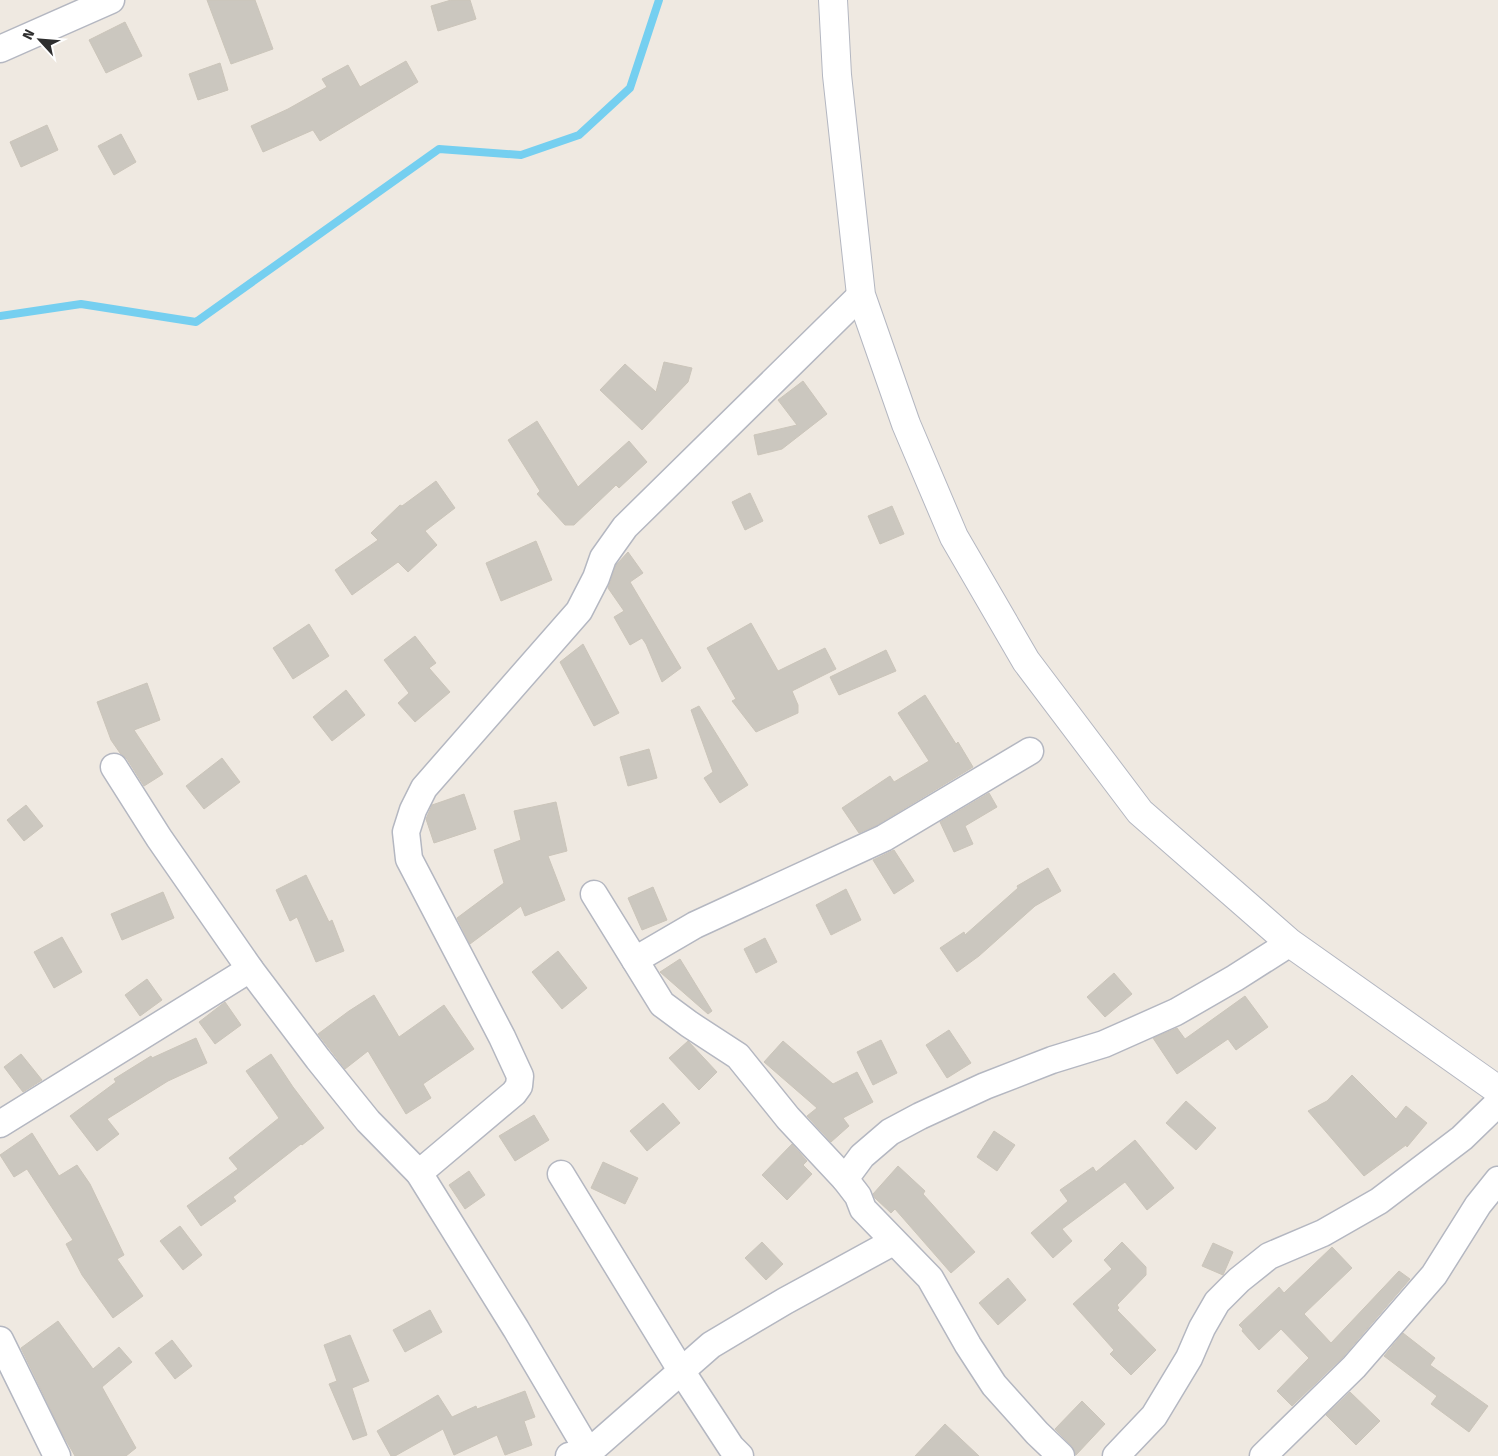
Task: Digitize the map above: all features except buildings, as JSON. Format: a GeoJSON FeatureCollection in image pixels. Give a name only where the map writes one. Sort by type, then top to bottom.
{"type":"FeatureCollection","features":[{"type":"Feature","properties":{"kind":"main road"},"geometry":{"type":"LineString","coordinates":[[833,0],[837,75],[861,295],[906,424],[954,537],[1026,661],[1140,812],[1290,942],[1498,1090]]}},
{"type":"Feature","properties":{"kind":"street"},"geometry":{"type":"LineString","coordinates":[[0,49],[111,0]]}},
{"type":"Feature","properties":{"kind":"street"},"geometry":{"type":"LineString","coordinates":[[419,1173],[514,1093],[519,1086],[520,1076],[502,1036],[409,859],[406,832],[413,810],[424,788],[579,610],[596,578],[603,558],[625,527],[861,295]]}},
{"type":"Feature","properties":{"kind":"street"},"geometry":{"type":"LineString","coordinates":[[634,960],[695,926],[884,838],[1030,751]]}},
{"type":"Feature","properties":{"kind":"street"},"geometry":{"type":"LineString","coordinates":[[114,767],[159,838],[250,969],[318,1060],[368,1121],[419,1173],[516,1329],[583,1455],[682,1372],[711,1345],[785,1301],[893,1242]]}},
{"type":"Feature","properties":{"kind":"street"},"geometry":{"type":"LineString","coordinates":[[594,894],[662,1004],[738,1056],[788,1118],[845,1179],[858,1196],[863,1209],[930,1278],[968,1345],[994,1385],[1037,1433],[1061,1456]]}},
{"type":"Feature","properties":{"kind":"street"},"geometry":{"type":"LineString","coordinates":[[845,1179],[862,1156],[890,1132],[920,1116],[985,1086],[1052,1060],[1104,1044],[1176,1012],[1235,978],[1290,942]]}},
{"type":"Feature","properties":{"kind":"street"},"geometry":{"type":"LineString","coordinates":[[0,1124],[250,969]]}},
{"type":"Feature","properties":{"kind":"street"},"geometry":{"type":"LineString","coordinates":[[1116,1456],[1154,1416],[1190,1358],[1202,1328],[1217,1302],[1239,1280],[1270,1256],[1323,1233],[1379,1201],[1462,1138],[1498,1103]]}},
{"type":"Feature","properties":{"kind":"street"},"geometry":{"type":"LineString","coordinates":[[561,1174],[682,1372],[731,1447],[740,1456]]}},
{"type":"Feature","properties":{"kind":"street"},"geometry":{"type":"LineString","coordinates":[[1263,1456],[1354,1367],[1434,1275],[1478,1205],[1498,1180]]}},
{"type":"Feature","properties":{"kind":"street"},"geometry":{"type":"LineString","coordinates":[[0,1340],[57,1456]]}},
{"type":"Feature","properties":{"kind":"waterway"},"geometry":{"type":"LineString","coordinates":[[0,316],[81,304],[196,322],[439,149],[521,155],[579,135],[630,88],[659,0]]}}]}
